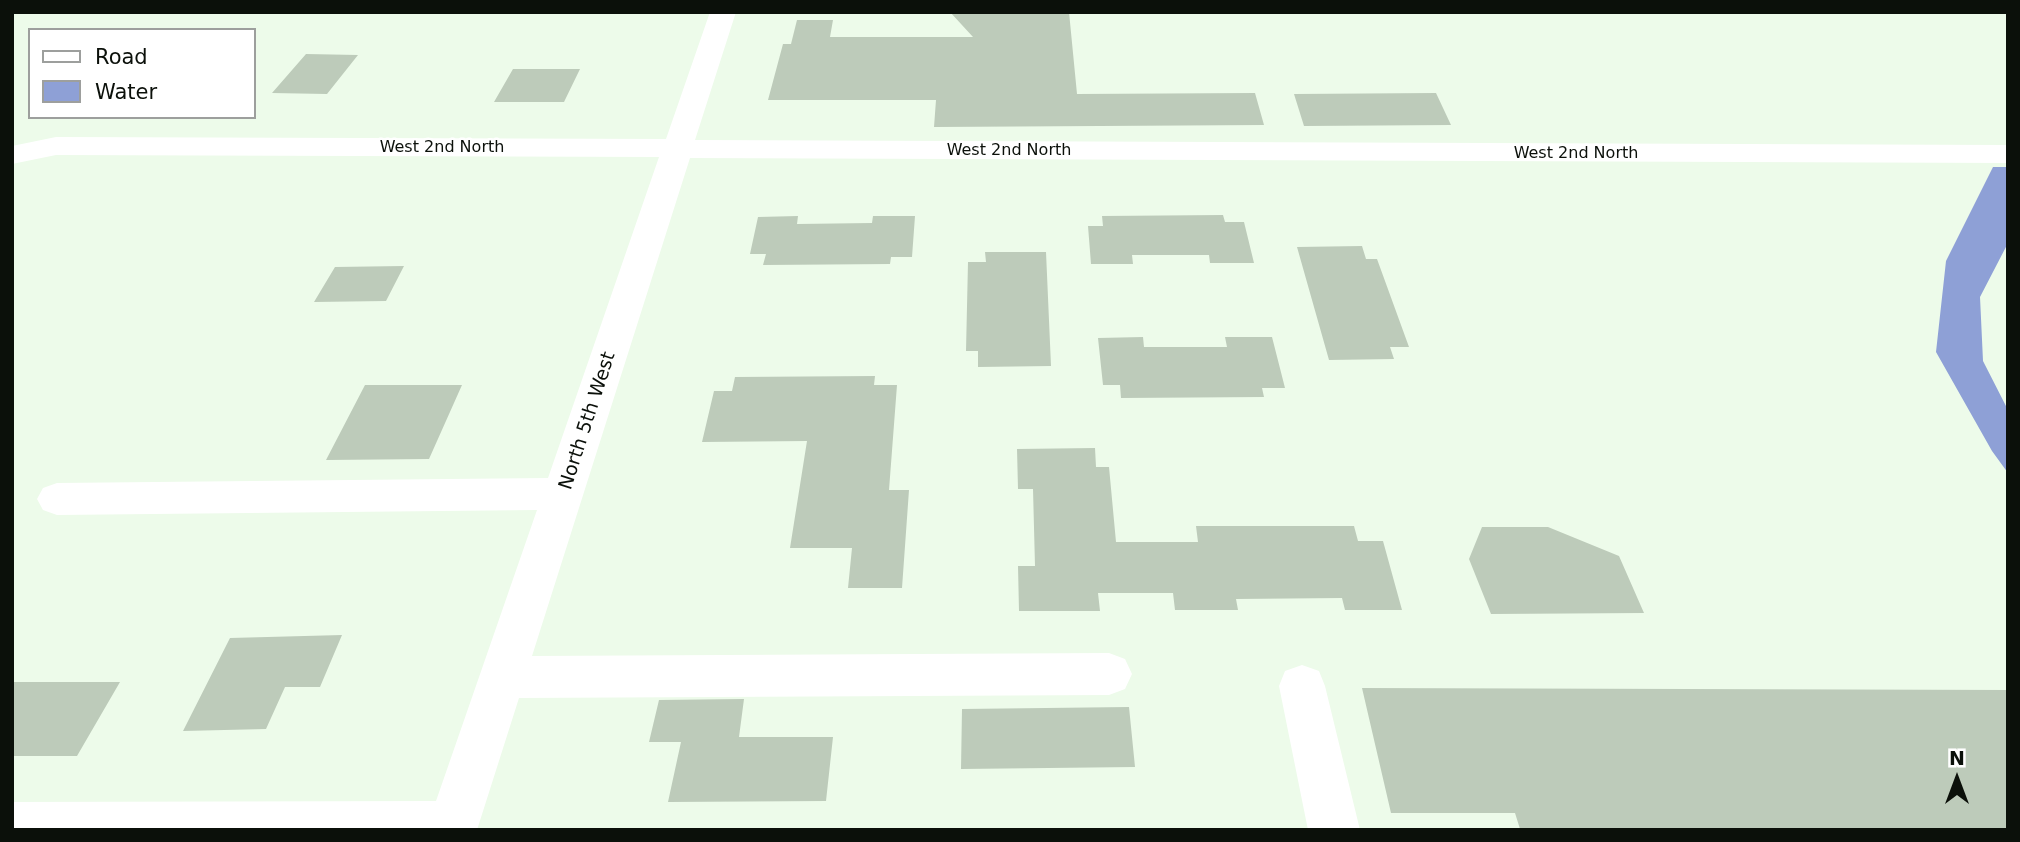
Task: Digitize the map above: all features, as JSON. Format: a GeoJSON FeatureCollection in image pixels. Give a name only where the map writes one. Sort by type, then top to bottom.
{"type":"FeatureCollection","features":[{"type":"Feature","properties":{"kind":"street","name":"North 5th West"},"geometry":{"type":"LineString","coordinates":[[452,828],[723,12]]}},
{"type":"Feature","properties":{"kind":"street","name":"West 2nd North"},"geometry":{"type":"LineString","coordinates":[[12,155],[56,146],[2008,154]]}},
{"type":"Feature","properties":{"kind":"street"},"geometry":{"type":"LineString","coordinates":[[57,499],[564,494]]}},
{"type":"Feature","properties":{"kind":"street"},"geometry":{"type":"LineString","coordinates":[[503,677],[1109,674]]}},
{"type":"Feature","properties":{"kind":"street"},"geometry":{"type":"LineString","coordinates":[[1302,686],[1334,830]]}},
{"type":"Feature","properties":{"kind":"street"},"geometry":{"type":"LineString","coordinates":[[12,827],[452,828]]}},
{"type":"Feature","properties":{"kind":"water"},"geometry":{"type":"Polygon","coordinates":[[[1993,167],[2008,167],[2008,243],[1980,297],[1983,361],[2008,410],[2008,473],[1992,451],[1936,352],[1946,261],[1993,167]]]}},
{"type":"Feature","properties":{"kind":"building"},"geometry":{"type":"Polygon","coordinates":[[[950,12],[1069,12],[1077,94],[1255,93],[1264,125],[934,127],[936,100],[768,100],[783,44],[791,44],[797,20],[833,20],[830,37],[973,37],[950,12]]]}},
{"type":"Feature","properties":{"kind":"building"},"geometry":{"type":"Polygon","coordinates":[[[306,54],[358,55],[327,94],[272,93],[306,54]]]}},
{"type":"Feature","properties":{"kind":"building"},"geometry":{"type":"Polygon","coordinates":[[[513,69],[580,69],[564,102],[494,102],[513,69]]]}},
{"type":"Feature","properties":{"kind":"building"},"geometry":{"type":"Polygon","coordinates":[[[1436,93],[1451,125],[1304,126],[1294,94],[1436,93]]]}},
{"type":"Feature","properties":{"kind":"building"},"geometry":{"type":"Polygon","coordinates":[[[1223,215],[1225,222],[1244,222],[1254,263],[1210,263],[1209,255],[1132,255],[1133,264],[1091,264],[1088,226],[1103,226],[1102,216],[1223,215]]]}},
{"type":"Feature","properties":{"kind":"building"},"geometry":{"type":"Polygon","coordinates":[[[798,216],[797,224],[872,223],[873,216],[915,216],[912,257],[891,257],[890,264],[763,265],[766,254],[750,254],[758,217],[798,216]]]}},
{"type":"Feature","properties":{"kind":"building"},"geometry":{"type":"Polygon","coordinates":[[[1362,246],[1366,259],[1377,259],[1409,347],[1390,347],[1394,359],[1329,360],[1297,247],[1362,246]]]}},
{"type":"Feature","properties":{"kind":"building"},"geometry":{"type":"Polygon","coordinates":[[[985,252],[1046,252],[1051,366],[978,367],[978,351],[966,351],[968,262],[986,262],[985,252]]]}},
{"type":"Feature","properties":{"kind":"building"},"geometry":{"type":"Polygon","coordinates":[[[404,266],[386,301],[314,302],[335,267],[404,266]]]}},
{"type":"Feature","properties":{"kind":"building"},"geometry":{"type":"Polygon","coordinates":[[[1143,337],[1144,347],[1227,347],[1225,337],[1272,337],[1285,388],[1262,388],[1264,397],[1121,398],[1120,385],[1103,385],[1098,338],[1143,337]]]}},
{"type":"Feature","properties":{"kind":"building"},"geometry":{"type":"Polygon","coordinates":[[[875,376],[874,385],[897,385],[889,490],[909,490],[902,588],[848,588],[852,548],[790,548],[807,441],[702,442],[714,391],[732,391],[735,377],[875,376]]]}},
{"type":"Feature","properties":{"kind":"building"},"geometry":{"type":"Polygon","coordinates":[[[365,385],[462,385],[429,459],[326,460],[365,385]]]}},
{"type":"Feature","properties":{"kind":"building"},"geometry":{"type":"Polygon","coordinates":[[[1095,448],[1096,467],[1109,467],[1116,542],[1198,542],[1196,526],[1354,526],[1358,541],[1383,541],[1402,610],[1345,610],[1342,598],[1236,599],[1238,610],[1175,610],[1173,593],[1098,593],[1100,611],[1019,611],[1018,566],[1035,566],[1033,489],[1018,489],[1017,449],[1095,448]]]}},
{"type":"Feature","properties":{"kind":"building"},"geometry":{"type":"Polygon","coordinates":[[[1482,527],[1548,527],[1619,556],[1644,613],[1491,614],[1469,559],[1482,527]]]}},
{"type":"Feature","properties":{"kind":"building"},"geometry":{"type":"Polygon","coordinates":[[[342,635],[320,687],[285,687],[266,729],[183,731],[230,638],[342,635]]]}},
{"type":"Feature","properties":{"kind":"building"},"geometry":{"type":"Polygon","coordinates":[[[12,682],[120,682],[77,756],[12,756],[12,682]]]}},
{"type":"Feature","properties":{"kind":"building"},"geometry":{"type":"Polygon","coordinates":[[[1362,688],[2008,690],[2008,830],[1520,829],[1515,813],[1391,813],[1362,688]]]}},
{"type":"Feature","properties":{"kind":"building"},"geometry":{"type":"Polygon","coordinates":[[[744,699],[739,737],[833,737],[826,801],[668,802],[681,742],[649,742],[659,700],[744,699]]]}},
{"type":"Feature","properties":{"kind":"building"},"geometry":{"type":"Polygon","coordinates":[[[1129,707],[1135,767],[961,769],[962,709],[1129,707]]]}}]}
